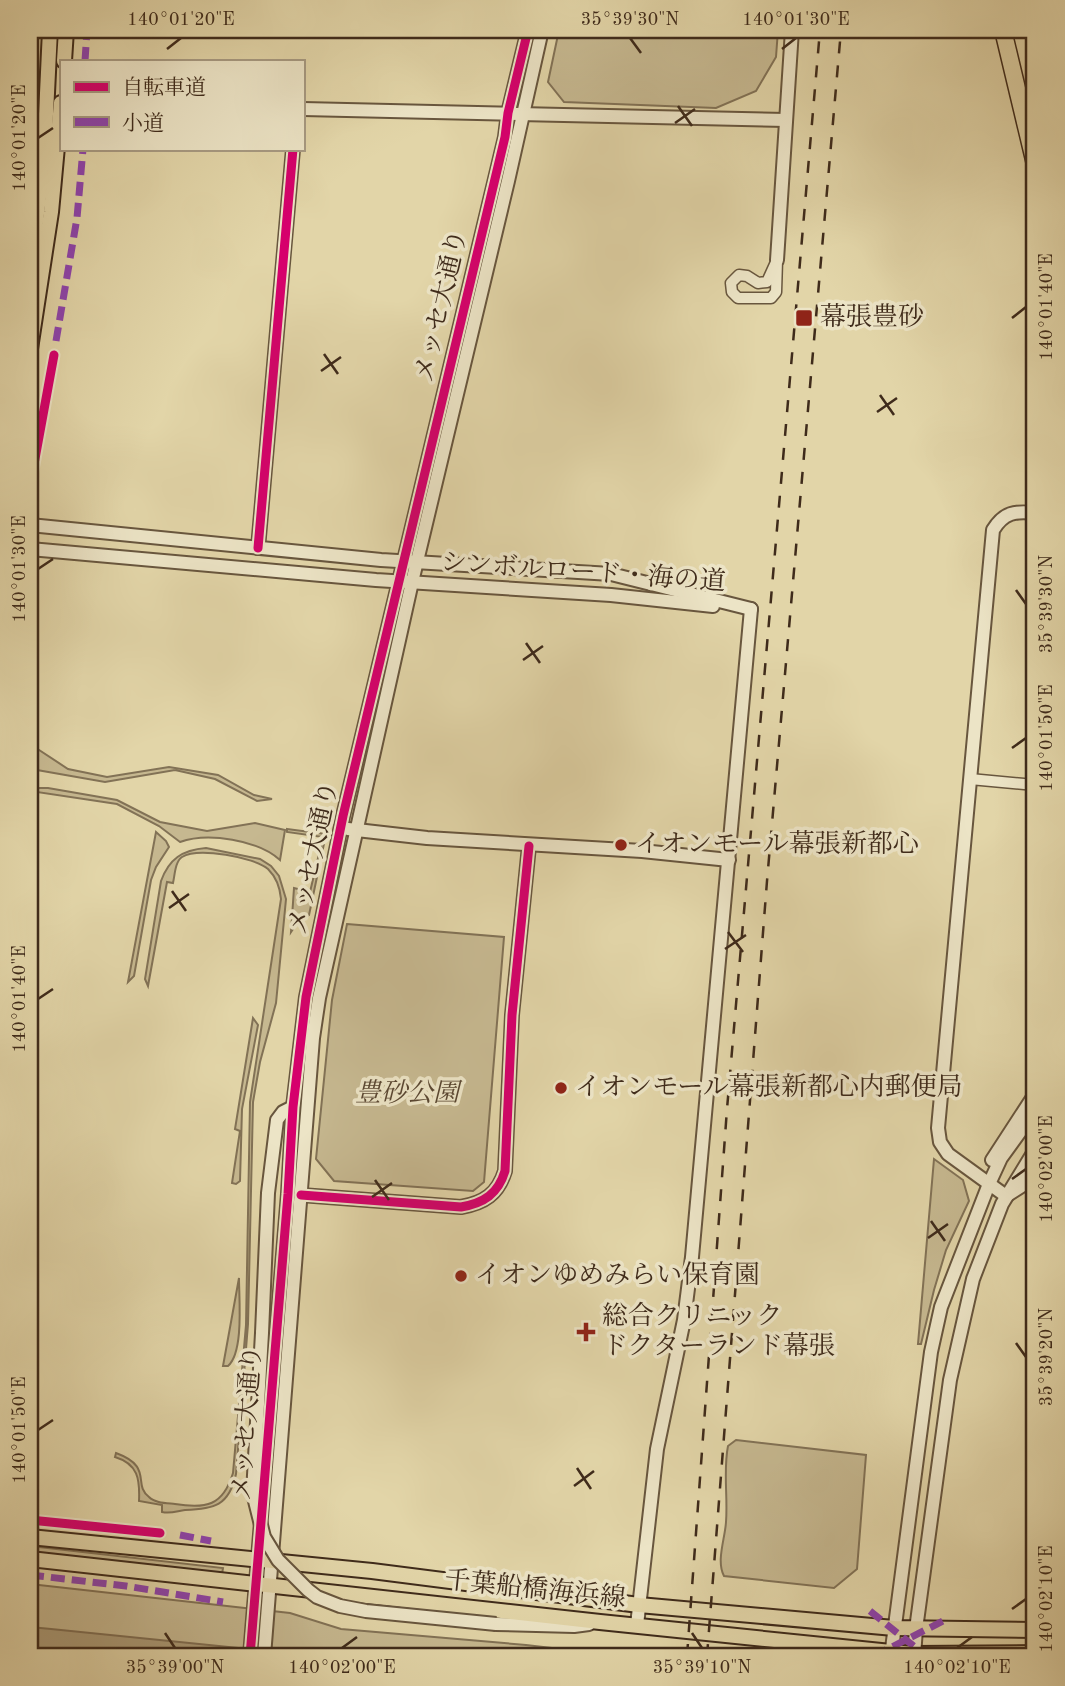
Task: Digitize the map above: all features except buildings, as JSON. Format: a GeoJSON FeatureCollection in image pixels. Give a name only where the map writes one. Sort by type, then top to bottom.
{"type":"FeatureCollection","features":[{"type":"Feature","properties":{"kind":"highway"},"geometry":{"type":"LineString","coordinates":[[1003,30],[1035,164]]}},
{"type":"Feature","properties":{"kind":"main road"},"geometry":{"type":"LineString","coordinates":[[30,271],[44,156],[50,30]]}},
{"type":"Feature","properties":{"kind":"main road"},"geometry":{"type":"LineString","coordinates":[[64,60],[66,30]]}},
{"type":"Feature","properties":{"kind":"main road"},"geometry":{"type":"LineString","coordinates":[[30,349],[51,212],[60,114]]}},
{"type":"Feature","properties":{"kind":"main road","name":"千葉船橋海浜線"},"geometry":{"type":"LineString","coordinates":[[30,1537],[266,1560],[639,1605],[894,1628],[1035,1630]]}},
{"type":"Feature","properties":{"kind":"main road","name":"千葉船橋海浜線"},"geometry":{"type":"LineString","coordinates":[[30,1559],[891,1654],[1035,1653]]}},
{"type":"Feature","properties":{"kind":"street","name":"メッセ大通り"},"geometry":{"type":"LineString","coordinates":[[411,561],[528,30]]}},
{"type":"Feature","properties":{"kind":"street","name":"メッセ大通り"},"geometry":{"type":"LineString","coordinates":[[264,1656],[271,1586],[266,1560],[293,1107],[306,997],[341,828],[406,582],[542,30]]}},
{"type":"Feature","properties":{"kind":"street"},"geometry":{"type":"LineString","coordinates":[[777,260],[767,282],[758,283],[747,276],[739,275],[731,284],[732,292],[738,298],[771,298],[776,292],[792,30]]}},
{"type":"Feature","properties":{"kind":"street"},"geometry":{"type":"LineString","coordinates":[[304,109],[786,120]]}},
{"type":"Feature","properties":{"kind":"street"},"geometry":{"type":"LineString","coordinates":[[258,548],[293,150]]}},
{"type":"Feature","properties":{"kind":"street"},"geometry":{"type":"LineString","coordinates":[[1006,1196],[948,1154],[940,1142],[939,1128],[993,530],[1004,516],[1011,513],[1035,513]]}},
{"type":"Feature","properties":{"kind":"street","name":"シンボルロード・海の道"},"geometry":{"type":"LineString","coordinates":[[30,526],[411,561],[611,574],[751,609]]}},
{"type":"Feature","properties":{"kind":"street","name":"シンボルロード・海の道"},"geometry":{"type":"LineString","coordinates":[[30,549],[406,582],[611,595],[751,609]]}},
{"type":"Feature","properties":{"kind":"street","name":"メッセ大通り"},"geometry":{"type":"LineString","coordinates":[[250,1656],[255,1585],[266,1560],[301,1195],[313,1038],[319,998],[406,582]]}},
{"type":"Feature","properties":{"kind":"street"},"geometry":{"type":"LineString","coordinates":[[637,1625],[661,1426],[684,1320],[692,1257],[751,609]]}},
{"type":"Feature","properties":{"kind":"street"},"geometry":{"type":"LineString","coordinates":[[970,779],[1035,785]]}},
{"type":"Feature","properties":{"kind":"street"},"geometry":{"type":"LineString","coordinates":[[341,828],[529,846],[642,851],[729,860]]}},
{"type":"Feature","properties":{"kind":"street"},"geometry":{"type":"LineString","coordinates":[[301,1195],[461,1207],[485,1201],[495,1192],[505,1171],[512,1015],[529,846]]}},
{"type":"Feature","properties":{"kind":"street"},"geometry":{"type":"LineString","coordinates":[[989,1184],[991,1161],[1035,1094]]}},
{"type":"Feature","properties":{"kind":"street"},"geometry":{"type":"LineString","coordinates":[[293,1107],[283,1112],[277,1120],[268,1193],[253,1493],[264,1537],[278,1560],[307,1590],[317,1597],[340,1605],[366,1611],[496,1624],[574,1626],[600,1622]]}},
{"type":"Feature","properties":{"kind":"street"},"geometry":{"type":"LineString","coordinates":[[891,1654],[931,1352],[945,1297],[1001,1158],[1035,1111]]}},
{"type":"Feature","properties":{"kind":"street"},"geometry":{"type":"LineString","coordinates":[[914,1655],[956,1349],[973,1279],[1006,1196],[1035,1150]]}},
{"type":"Feature","properties":{"kind":"street"},"geometry":{"type":"LineString","coordinates":[[1006,1196],[1028,1182],[1035,1171]]}},
{"type":"Feature","properties":{"kind":"green space"},"geometry":{"type":"Polygon","coordinates":[[[559,30],[778,30],[776,57],[756,91],[716,108],[564,102],[548,82],[559,30]]]}},
{"type":"Feature","properties":{"kind":"green space"},"geometry":{"type":"Polygon","coordinates":[[[30,744],[68,769],[107,777],[169,767],[218,775],[254,795],[272,799],[257,801],[215,779],[175,770],[105,782],[37,770],[30,768],[30,744]]]}},
{"type":"Feature","properties":{"kind":"green space"},"geometry":{"type":"Polygon","coordinates":[[[30,788],[48,788],[117,800],[160,822],[207,831],[255,823],[285,830],[280,860],[259,847],[232,840],[204,838],[180,842],[159,826],[117,804],[30,791],[30,788]]]}},
{"type":"Feature","properties":{"kind":"green space"},"geometry":{"type":"Polygon","coordinates":[[[287,829],[326,834],[309,915],[299,920],[291,932],[294,888],[310,892],[323,837],[287,832],[287,829]]]}},
{"type":"Feature","properties":{"kind":"green space"},"geometry":{"type":"Polygon","coordinates":[[[156,832],[169,847],[151,880],[134,976],[128,982],[156,832]]]}},
{"type":"Feature","properties":{"kind":"green space"},"geometry":{"type":"Polygon","coordinates":[[[206,848],[260,859],[271,866],[279,876],[286,899],[276,1003],[260,1062],[253,1102],[248,1324],[236,1474],[229,1493],[219,1504],[165,1513],[162,1512],[162,1505],[139,1501],[136,1473],[129,1464],[115,1457],[116,1453],[135,1464],[144,1492],[151,1499],[164,1503],[196,1506],[212,1503],[224,1492],[233,1473],[246,1325],[250,1102],[281,899],[276,879],[261,865],[239,857],[213,853],[182,857],[177,865],[173,883],[167,882],[148,986],[145,979],[161,881],[172,861],[190,851],[206,848]]]}},
{"type":"Feature","properties":{"kind":"green space","name":"豊砂公園"},"geometry":{"type":"Polygon","coordinates":[[[347,924],[504,937],[484,1182],[473,1191],[334,1181],[316,1159],[332,1000],[347,924]]]}},
{"type":"Feature","properties":{"kind":"green space"},"geometry":{"type":"Polygon","coordinates":[[[253,1018],[258,1025],[242,1109],[240,1181],[236,1184],[232,1183],[240,1131],[235,1129],[253,1018]]]}},
{"type":"Feature","properties":{"kind":"green space"},"geometry":{"type":"Polygon","coordinates":[[[934,1159],[963,1180],[969,1201],[946,1250],[921,1344],[918,1344],[934,1159]]]}},
{"type":"Feature","properties":{"kind":"green space"},"geometry":{"type":"Polygon","coordinates":[[[239,1278],[239,1338],[233,1359],[228,1366],[223,1366],[239,1278]]]}},
{"type":"Feature","properties":{"kind":"green space"},"geometry":{"type":"Polygon","coordinates":[[[736,1440],[866,1455],[857,1569],[834,1588],[724,1576],[721,1557],[726,1522],[727,1455],[728,1446],[736,1440]]]}},
{"type":"Feature","properties":{"kind":"green space"},"geometry":{"type":"Polygon","coordinates":[[[30,1546],[223,1568],[222,1574],[30,1552],[30,1546]]]}},
{"type":"Feature","properties":{"kind":"green space"},"geometry":{"type":"Polygon","coordinates":[[[30,1584],[290,1613],[341,1629],[621,1656],[30,1656],[30,1584]]]}},
{"type":"Feature","properties":{"kind":"shaded area"},"geometry":{"type":"Polygon","coordinates":[[[30,1627],[51,1629],[318,1656],[30,1656],[30,1627]]]}},
{"type":"Feature","properties":{"kind":"railway"},"geometry":{"type":"LineString","coordinates":[[687,1656],[727,1109],[820,30]]}},
{"type":"Feature","properties":{"kind":"railway"},"geometry":{"type":"LineString","coordinates":[[707,1656],[767,881],[841,30]]}},
{"type":"Feature","properties":{"kind":"marked path"},"geometry":{"type":"LineString","coordinates":[[85,60],[87,30]]}},
{"type":"Feature","properties":{"kind":"marked path"},"geometry":{"type":"LineString","coordinates":[[56,341],[77,218],[83,150]]}},
{"type":"Feature","properties":{"kind":"marked path"},"geometry":{"type":"LineString","coordinates":[[180,1535],[211,1541]]}},
{"type":"Feature","properties":{"kind":"marked path"},"geometry":{"type":"LineString","coordinates":[[30,1575],[126,1586],[223,1602]]}},
{"type":"Feature","properties":{"kind":"marked path"},"geometry":{"type":"LineString","coordinates":[[870,1611],[926,1656]]}},
{"type":"Feature","properties":{"kind":"marked path"},"geometry":{"type":"LineString","coordinates":[[874,1656],[945,1620]]}},
{"type":"Feature","properties":{"kind":"cycle path"},"geometry":{"type":"LineString","coordinates":[[250,1656],[293,1107],[306,997],[343,816],[505,137],[508,113],[528,30]]}},
{"type":"Feature","properties":{"kind":"cycle path"},"geometry":{"type":"LineString","coordinates":[[258,548],[293,150]]}},
{"type":"Feature","properties":{"kind":"cycle path"},"geometry":{"type":"LineString","coordinates":[[30,486],[54,355]]}},
{"type":"Feature","properties":{"kind":"cycle path"},"geometry":{"type":"LineString","coordinates":[[301,1195],[461,1207],[483,1200],[498,1186],[505,1171],[512,1015],[529,846]]}},
{"type":"Feature","properties":{"kind":"cycle path"},"geometry":{"type":"LineString","coordinates":[[30,1520],[160,1533]]}},
{"type":"Feature","properties":{"kind":"place","name":"幕張豊砂"},"geometry":{"type":"Point","coordinates":[804,318]}},
{"type":"Feature","properties":{"kind":"place","name":"イオンモール幕張新都心"},"geometry":{"type":"Point","coordinates":[621,845]}},
{"type":"Feature","properties":{"kind":"place","name":"イオンモール幕張新都心内郵便局"},"geometry":{"type":"Point","coordinates":[561,1088]}},
{"type":"Feature","properties":{"kind":"place","name":"イオンゆめみらい保育園"},"geometry":{"type":"Point","coordinates":[461,1276]}},
{"type":"Feature","properties":{"kind":"place","name":"総合クリニック ドクターランド幕張"},"geometry":{"type":"Point","coordinates":[586,1332]}}]}
